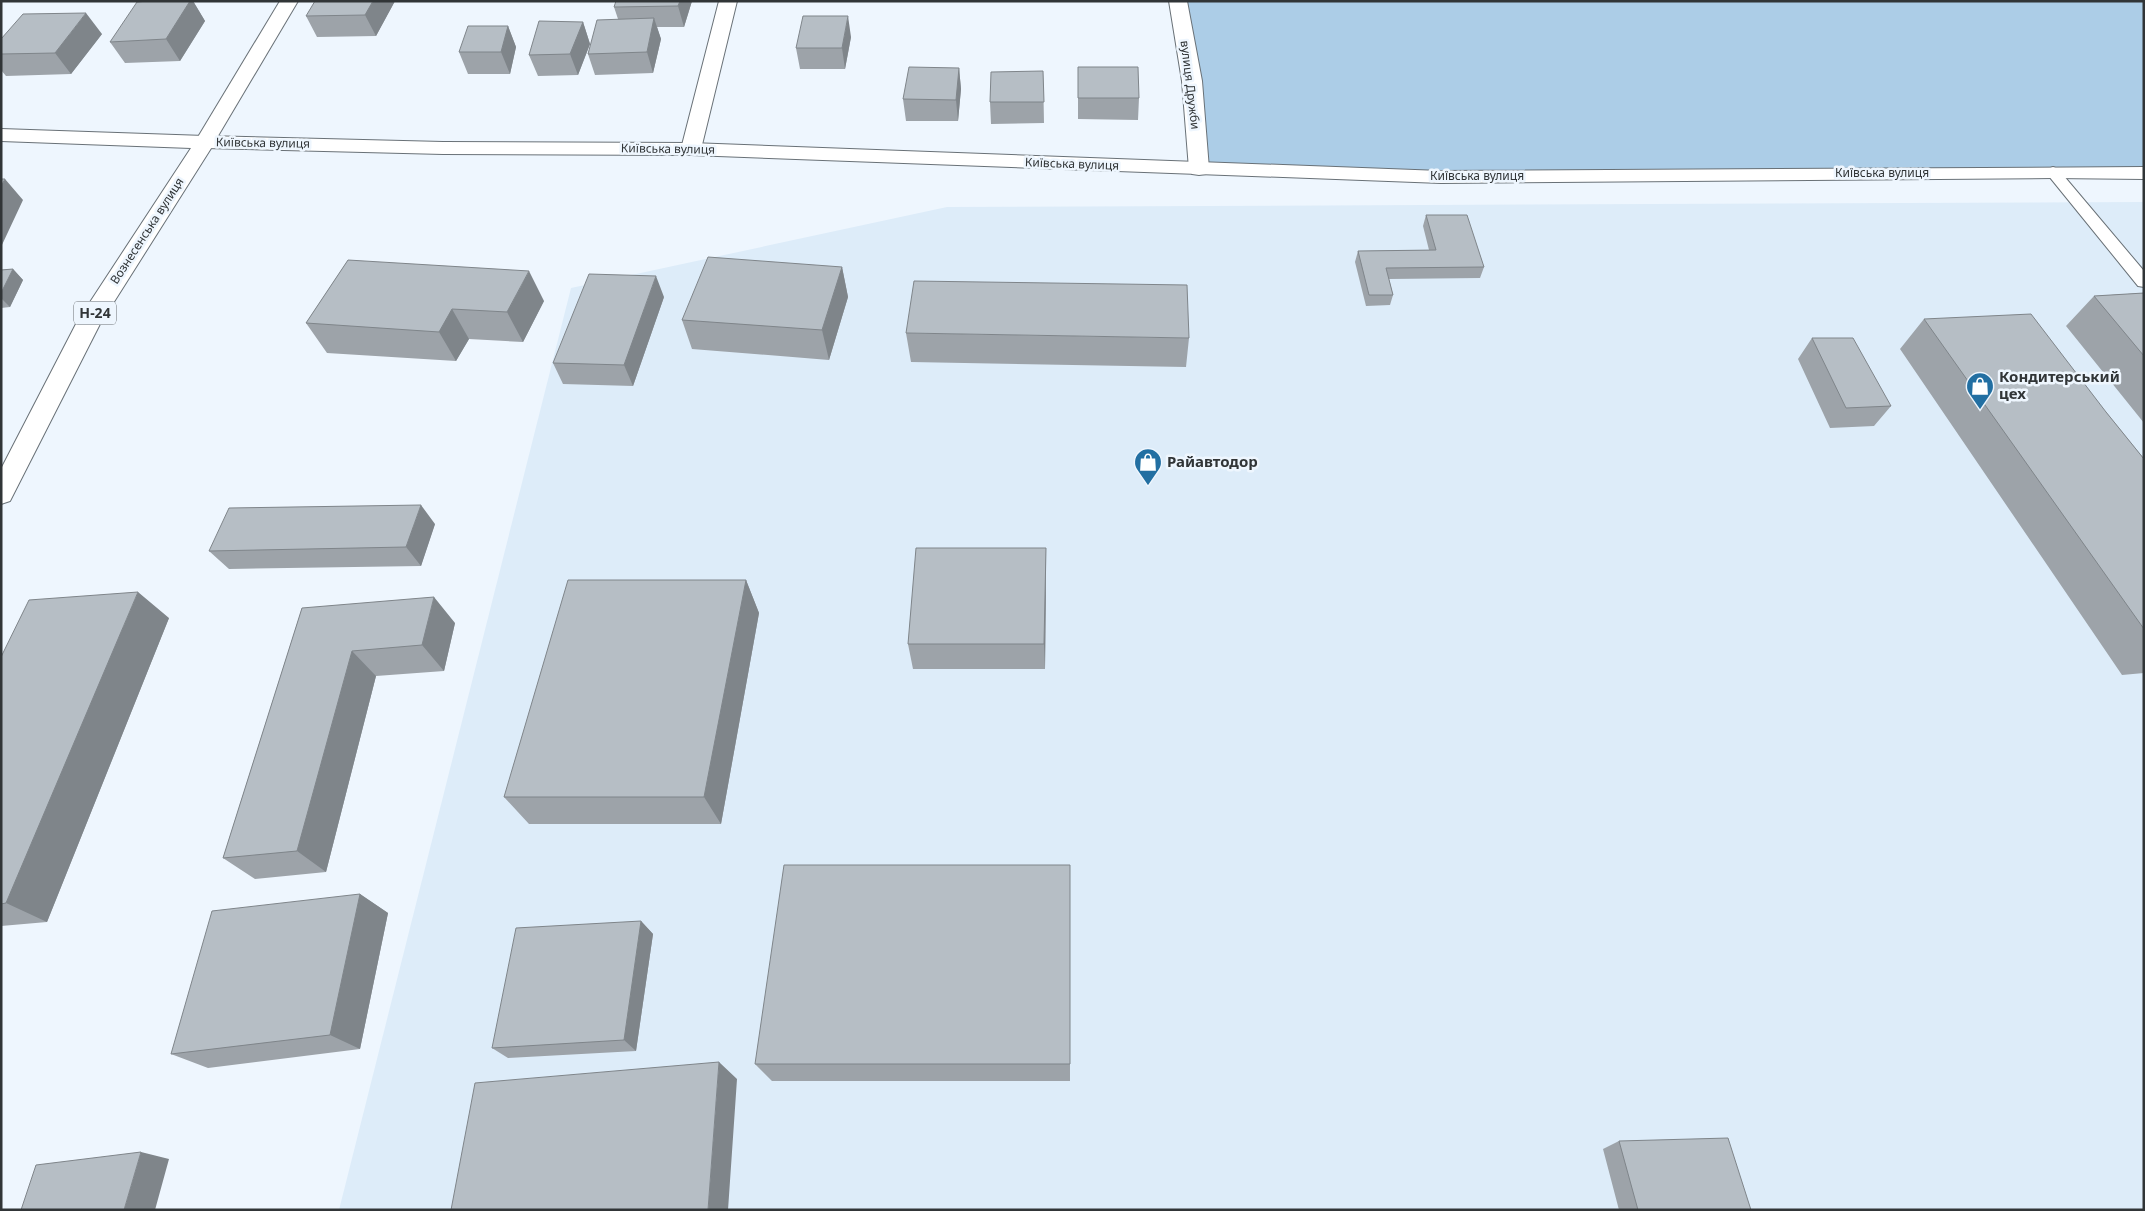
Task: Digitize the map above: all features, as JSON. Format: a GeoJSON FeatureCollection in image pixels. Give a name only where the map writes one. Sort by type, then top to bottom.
{"type":"FeatureCollection","features":[{"type":"Feature","properties":{"kind":"main road","name":"Вознесенська вулиця"},"geometry":{"type":"LineString","coordinates":[[1,494],[89,322],[205,142],[289,1]]}},
{"type":"Feature","properties":{"kind":"main road"},"geometry":{"type":"LineString","coordinates":[[691,148],[728,1]]}},
{"type":"Feature","properties":{"kind":"main road","name":"вулиця Дружби"},"geometry":{"type":"LineString","coordinates":[[1178,1],[1192,81],[1200,169]]}},
{"type":"Feature","properties":{"kind":"main road","name":"Київська вулиця"},"geometry":{"type":"LineString","coordinates":[[1,135],[444,148],[691,148],[1441,177],[2053,172],[2144,173]]}},
{"type":"Feature","properties":{"kind":"lane"},"geometry":{"type":"LineString","coordinates":[[2053,172],[2144,282]]}},
{"type":"Feature","properties":{"kind":"shaded area"},"geometry":{"type":"Polygon","coordinates":[[[1186,1],[2144,1],[2144,173],[1441,177],[1199,169],[1186,1]]]}},
{"type":"Feature","properties":{"kind":"shaded area"},"geometry":{"type":"Polygon","coordinates":[[[2144,202],[2144,1210],[339,1210],[571,288],[947,207],[2144,202]]]}},
{"type":"Feature","properties":{"kind":"building"},"geometry":{"type":"Polygon","coordinates":[[[190,1],[166,39],[110,42],[137,2],[190,1]]]}},
{"type":"Feature","properties":{"kind":"building"},"geometry":{"type":"Polygon","coordinates":[[[315,1],[373,1],[365,15],[306,16],[315,1]]]}},
{"type":"Feature","properties":{"kind":"building"},"geometry":{"type":"Polygon","coordinates":[[[616,1],[680,1],[678,6],[614,7],[616,1]]]}},
{"type":"Feature","properties":{"kind":"building"},"geometry":{"type":"Polygon","coordinates":[[[86,13],[55,53],[1,54],[1,39],[23,14],[86,13]]]}},
{"type":"Feature","properties":{"kind":"building"},"geometry":{"type":"Polygon","coordinates":[[[803,16],[848,16],[842,48],[796,48],[803,16]]]}},
{"type":"Feature","properties":{"kind":"building"},"geometry":{"type":"Polygon","coordinates":[[[654,18],[647,52],[588,54],[597,20],[654,18]]]}},
{"type":"Feature","properties":{"kind":"building"},"geometry":{"type":"Polygon","coordinates":[[[539,21],[583,22],[570,54],[529,55],[539,21]]]}},
{"type":"Feature","properties":{"kind":"building"},"geometry":{"type":"Polygon","coordinates":[[[468,26],[508,26],[501,52],[459,52],[468,26]]]}},
{"type":"Feature","properties":{"kind":"building"},"geometry":{"type":"Polygon","coordinates":[[[909,67],[959,68],[956,100],[903,99],[909,67]]]}},
{"type":"Feature","properties":{"kind":"building"},"geometry":{"type":"Polygon","coordinates":[[[1078,67],[1138,67],[1139,98],[1078,98],[1078,67]]]}},
{"type":"Feature","properties":{"kind":"building"},"geometry":{"type":"Polygon","coordinates":[[[1043,71],[1044,102],[990,102],[991,72],[1043,71]]]}},
{"type":"Feature","properties":{"kind":"building"},"geometry":{"type":"Polygon","coordinates":[[[1426,215],[1467,215],[1484,267],[1386,268],[1393,295],[1369,295],[1358,251],[1436,250],[1426,215]]]}},
{"type":"Feature","properties":{"kind":"building"},"geometry":{"type":"Polygon","coordinates":[[[708,257],[842,267],[822,330],[682,320],[708,257]]]}},
{"type":"Feature","properties":{"kind":"building"},"geometry":{"type":"Polygon","coordinates":[[[348,260],[529,271],[507,312],[452,309],[439,332],[306,323],[348,260]]]}},
{"type":"Feature","properties":{"kind":"building"},"geometry":{"type":"Polygon","coordinates":[[[13,269],[1,293],[1,270],[13,269]]]}},
{"type":"Feature","properties":{"kind":"building"},"geometry":{"type":"Polygon","coordinates":[[[589,274],[656,276],[624,365],[553,363],[589,274]]]}},
{"type":"Feature","properties":{"kind":"building"},"geometry":{"type":"Polygon","coordinates":[[[914,281],[1187,285],[1189,338],[906,333],[914,281]]]}},
{"type":"Feature","properties":{"kind":"building"},"geometry":{"type":"Polygon","coordinates":[[[2144,293],[2144,356],[2094,296],[2144,293]]]}},
{"type":"Feature","properties":{"kind":"building"},"geometry":{"type":"Polygon","coordinates":[[[2031,314],[2144,459],[2144,629],[1924,319],[2031,314]]]}},
{"type":"Feature","properties":{"kind":"building"},"geometry":{"type":"Polygon","coordinates":[[[1812,338],[1853,338],[1891,406],[1846,408],[1812,338]]]}},
{"type":"Feature","properties":{"kind":"building"},"geometry":{"type":"Polygon","coordinates":[[[421,505],[406,547],[209,551],[229,508],[421,505]]]}},
{"type":"Feature","properties":{"kind":"building"},"geometry":{"type":"Polygon","coordinates":[[[916,548],[1046,548],[1044,644],[908,644],[916,548]]]}},
{"type":"Feature","properties":{"kind":"building"},"geometry":{"type":"Polygon","coordinates":[[[568,580],[746,580],[704,797],[504,797],[568,580]]]}},
{"type":"Feature","properties":{"kind":"building"},"geometry":{"type":"Polygon","coordinates":[[[138,592],[6,903],[1,904],[1,657],[29,600],[138,592]]]}},
{"type":"Feature","properties":{"kind":"building"},"geometry":{"type":"Polygon","coordinates":[[[434,597],[422,645],[352,651],[297,851],[223,858],[302,608],[434,597]]]}},
{"type":"Feature","properties":{"kind":"building"},"geometry":{"type":"Polygon","coordinates":[[[784,865],[1070,865],[1070,1064],[755,1064],[784,865]]]}},
{"type":"Feature","properties":{"kind":"building"},"geometry":{"type":"Polygon","coordinates":[[[360,894],[330,1035],[171,1054],[212,911],[360,894]]]}},
{"type":"Feature","properties":{"kind":"building"},"geometry":{"type":"Polygon","coordinates":[[[641,921],[624,1040],[492,1048],[516,928],[641,921]]]}},
{"type":"Feature","properties":{"kind":"building"},"geometry":{"type":"Polygon","coordinates":[[[719,1062],[708,1210],[451,1210],[475,1083],[719,1062]]]}},
{"type":"Feature","properties":{"kind":"building"},"geometry":{"type":"Polygon","coordinates":[[[1728,1138],[1751,1210],[1638,1210],[1619,1141],[1728,1138]]]}},
{"type":"Feature","properties":{"kind":"building"},"geometry":{"type":"Polygon","coordinates":[[[141,1152],[124,1210],[21,1210],[36,1165],[141,1152]]]}},
{"type":"Feature","properties":{"kind":"place","name":"Кондитерський цех"},"geometry":{"type":"Point","coordinates":[1980,410]}},
{"type":"Feature","properties":{"kind":"place","name":"Райавтодор"},"geometry":{"type":"Point","coordinates":[1148,486]}}]}
